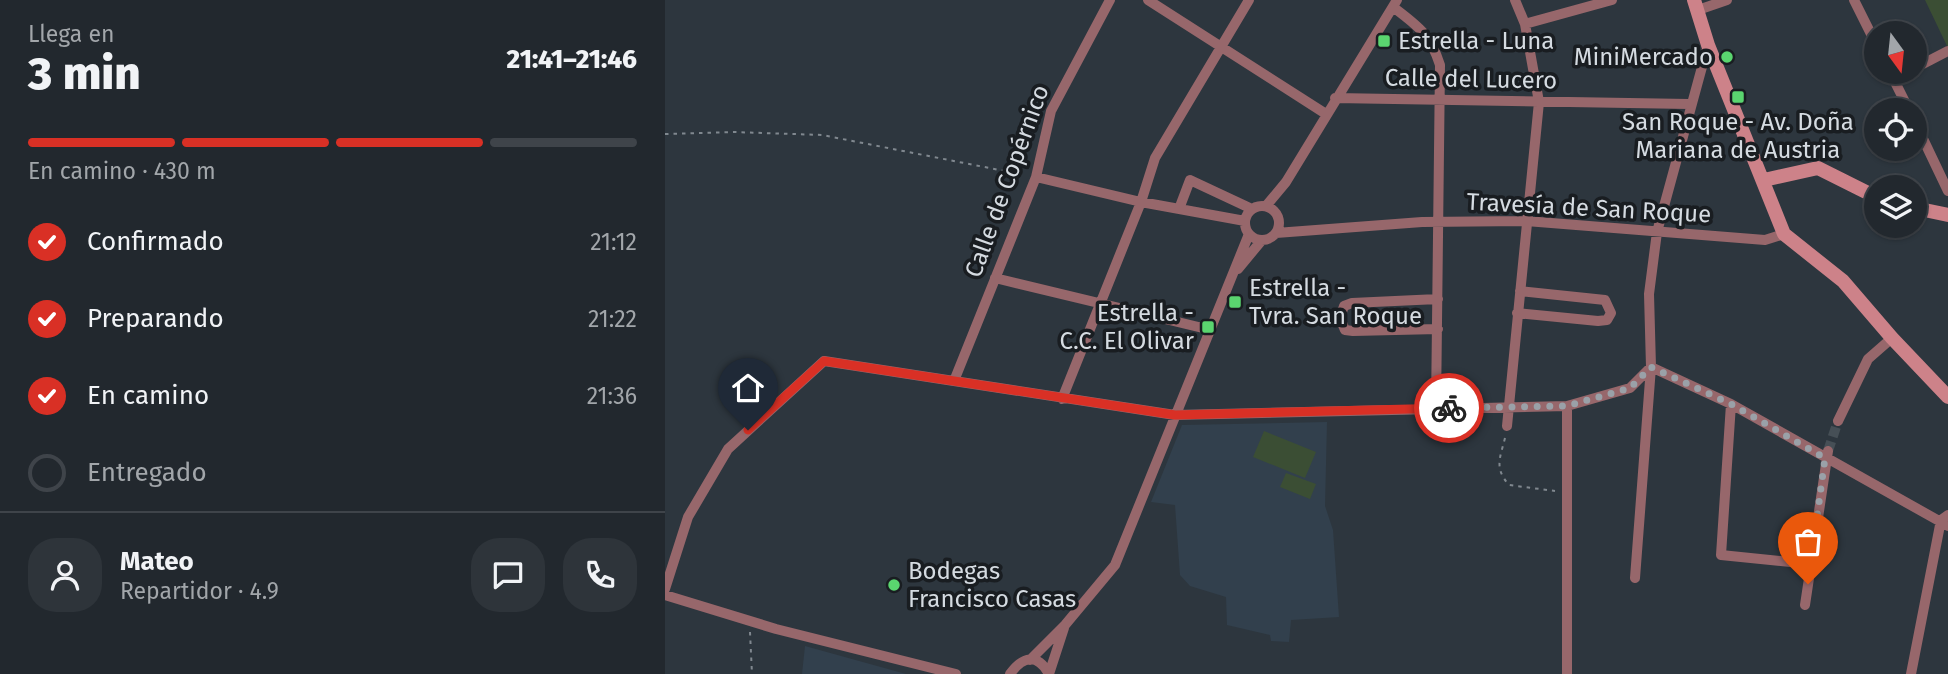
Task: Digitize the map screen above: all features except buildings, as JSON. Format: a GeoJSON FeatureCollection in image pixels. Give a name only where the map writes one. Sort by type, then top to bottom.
{"type":"FeatureCollection","features":[{"type":"Feature","properties":{"kind":"street","name":"Calle de Copérnico"},"geometry":{"type":"LineString","coordinates":[[954,381],[1036,177],[1051,111],[1110,0]]}},
{"type":"Feature","properties":{"kind":"street"},"geometry":{"type":"LineString","coordinates":[[1148,0],[1326,114]]}},
{"type":"Feature","properties":{"kind":"street"},"geometry":{"type":"LineString","coordinates":[[1062,399],[1142,202],[1155,158],[1249,0]]}},
{"type":"Feature","properties":{"kind":"street"},"geometry":{"type":"LineString","coordinates":[[1507,426],[1539,102],[1525,24],[1515,0]]}},
{"type":"Feature","properties":{"kind":"street"},"geometry":{"type":"LineString","coordinates":[[1525,24],[1612,0]]}},
{"type":"Feature","properties":{"kind":"street"},"geometry":{"type":"LineString","coordinates":[[1727,0],[1696,5],[1708,45],[1784,234],[1843,281],[1948,397]]}},
{"type":"Feature","properties":{"kind":"street"},"geometry":{"type":"LineString","coordinates":[[1854,0],[1864,21]]}},
{"type":"Feature","properties":{"kind":"street"},"geometry":{"type":"LineString","coordinates":[[1179,209],[1190,180],[1252,209],[1266,206],[1286,182],[1395,4],[1432,42],[1440,65],[1436,408]]}},
{"type":"Feature","properties":{"kind":"street"},"geometry":{"type":"LineString","coordinates":[[1635,578],[1651,367],[1649,294],[1657,232],[1689,104],[1708,45]]}},
{"type":"Feature","properties":{"kind":"street"},"geometry":{"type":"LineString","coordinates":[[1927,62],[1948,51]]}},
{"type":"Feature","properties":{"kind":"street","name":"Calle del Lucero"},"geometry":{"type":"LineString","coordinates":[[1335,98],[1689,104]]}},
{"type":"Feature","properties":{"kind":"street"},"geometry":{"type":"LineString","coordinates":[[1927,147],[1948,191]]}},
{"type":"Feature","properties":{"kind":"street"},"geometry":{"type":"LineString","coordinates":[[1764,180],[1818,168],[1832,172],[1864,190]]}},
{"type":"Feature","properties":{"kind":"street"},"geometry":{"type":"LineString","coordinates":[[1036,177],[1142,202],[1245,221]]}},
{"type":"Feature","properties":{"kind":"street"},"geometry":{"type":"LineString","coordinates":[[1234,274],[1262,240],[1276,233],[1286,182]]}},
{"type":"Feature","properties":{"kind":"street"},"geometry":{"type":"LineString","coordinates":[[1266,206],[1278,216]]}},
{"type":"Feature","properties":{"kind":"street"},"geometry":{"type":"LineString","coordinates":[[1030,660],[1065,625],[1115,565],[1234,274],[1249,234],[1245,221],[1252,209]]}},
{"type":"Feature","properties":{"kind":"street"},"geometry":{"type":"LineString","coordinates":[[1927,211],[1948,215]]}},
{"type":"Feature","properties":{"kind":"street","name":"Travesía de San Roque"},"geometry":{"type":"LineString","coordinates":[[1278,216],[1287,225],[1306,229]]}},
{"type":"Feature","properties":{"kind":"street","name":"Travesía de San Roque"},"geometry":{"type":"LineString","coordinates":[[1276,233],[1439,222],[1526,221],[1765,240],[1784,234]]}},
{"type":"Feature","properties":{"kind":"street"},"geometry":{"type":"LineString","coordinates":[[1249,234],[1262,240]]}},
{"type":"Feature","properties":{"kind":"street"},"geometry":{"type":"LineString","coordinates":[[995,278],[1211,330]]}},
{"type":"Feature","properties":{"kind":"street"},"geometry":{"type":"LineString","coordinates":[[1517,313],[1598,321],[1607,320],[1611,313],[1605,300],[1520,291]]}},
{"type":"Feature","properties":{"kind":"street"},"geometry":{"type":"LineString","coordinates":[[1438,299],[1352,303],[1344,306],[1340,318],[1345,330],[1353,331],[1438,329]]}},
{"type":"Feature","properties":{"kind":"street"},"geometry":{"type":"LineString","coordinates":[[1839,421],[1868,359],[1892,338]]}},
{"type":"Feature","properties":{"kind":"street"},"geometry":{"type":"LineString","coordinates":[[665,589],[688,517],[728,449],[824,361],[1175,415],[1567,406],[1630,388],[1651,367]]}},
{"type":"Feature","properties":{"kind":"street"},"geometry":{"type":"LineString","coordinates":[[1651,367],[1731,404],[1945,520],[1911,674]]}},
{"type":"Feature","properties":{"kind":"street"},"geometry":{"type":"LineString","coordinates":[[1731,404],[1721,555],[1810,564]]}},
{"type":"Feature","properties":{"kind":"street"},"geometry":{"type":"LineString","coordinates":[[1567,406],[1567,674]]}},
{"type":"Feature","properties":{"kind":"street"},"geometry":{"type":"LineString","coordinates":[[1805,605],[1826,454]]}},
{"type":"Feature","properties":{"kind":"street"},"geometry":{"type":"LineString","coordinates":[[665,595],[749,621],[956,674]]}},
{"type":"Feature","properties":{"kind":"street"},"geometry":{"type":"LineString","coordinates":[[1049,674],[1065,625]]}},
{"type":"Feature","properties":{"kind":"street"},"geometry":{"type":"LineString","coordinates":[[1010,674],[1023,662],[1030,660],[1042,662],[1049,674]]}},
{"type":"Feature","properties":{"kind":"path"},"geometry":{"type":"LineString","coordinates":[[665,134],[733,132],[822,135],[1036,177]]}},
{"type":"Feature","properties":{"kind":"path"},"geometry":{"type":"LineString","coordinates":[[1507,426],[1497,464],[1499,474],[1509,485],[1528,490],[1566,491]]}},
{"type":"Feature","properties":{"kind":"path"},"geometry":{"type":"LineString","coordinates":[[749,621],[752,674]]}},
{"type":"Feature","properties":{"kind":"shaded area"},"geometry":{"type":"Polygon","coordinates":[[[1327,422],[1325,506],[1333,530],[1339,617],[1291,620],[1289,642],[1271,641],[1270,635],[1227,625],[1226,597],[1190,586],[1180,575],[1175,505],[1151,502],[1182,425],[1327,422]]]}},
{"type":"Feature","properties":{"kind":"shaded area"},"geometry":{"type":"Polygon","coordinates":[[[805,646],[906,674],[802,674],[805,646]]]}},
{"type":"Feature","properties":{"kind":"green space"},"geometry":{"type":"Polygon","coordinates":[[[1925,0],[1948,0],[1948,48],[1925,0]]]}},
{"type":"Feature","properties":{"kind":"green space"},"geometry":{"type":"Polygon","coordinates":[[[1264,431],[1316,452],[1305,478],[1253,457],[1264,431]]]}},
{"type":"Feature","properties":{"kind":"green space"},"geometry":{"type":"Polygon","coordinates":[[[1286,473],[1316,484],[1310,499],[1280,487],[1286,473]]]}},
{"type":"Feature","properties":{"kind":"tunnel"},"geometry":{"type":"LineString","coordinates":[[1828,451],[1838,421]]}},
{"type":"Feature","properties":{"kind":"way so far"},"geometry":{"type":"LineString","coordinates":[[1449,408],[1567,406],[1630,388],[1651,367],[1731,404],[1825,458],[1808,584]]}},
{"type":"Feature","properties":{"kind":"place","name":"Estrella - Luna"},"geometry":{"type":"Point","coordinates":[1384,41]}},
{"type":"Feature","properties":{"kind":"place","name":"MiniMercado"},"geometry":{"type":"Point","coordinates":[1727,57]}},
{"type":"Feature","properties":{"kind":"place","name":"San Roque - Av. Doña Mariana de Austria"},"geometry":{"type":"Point","coordinates":[1738,97]}},
{"type":"Feature","properties":{"kind":"place","name":"Estrella - Tvra. San Roque"},"geometry":{"type":"Point","coordinates":[1235,302]}},
{"type":"Feature","properties":{"kind":"place","name":"Estrella - C.C. El Olivar"},"geometry":{"type":"Point","coordinates":[1208,327]}},
{"type":"Feature","properties":{"kind":"place","name":"Bodegas Francisco Casas"},"geometry":{"type":"Point","coordinates":[894,585]}},
{"type":"Feature","properties":{"kind":"route"},"geometry":{"type":"LineString","coordinates":[[748,430],[824,361],[1175,415],[1449,408]]}}]}
